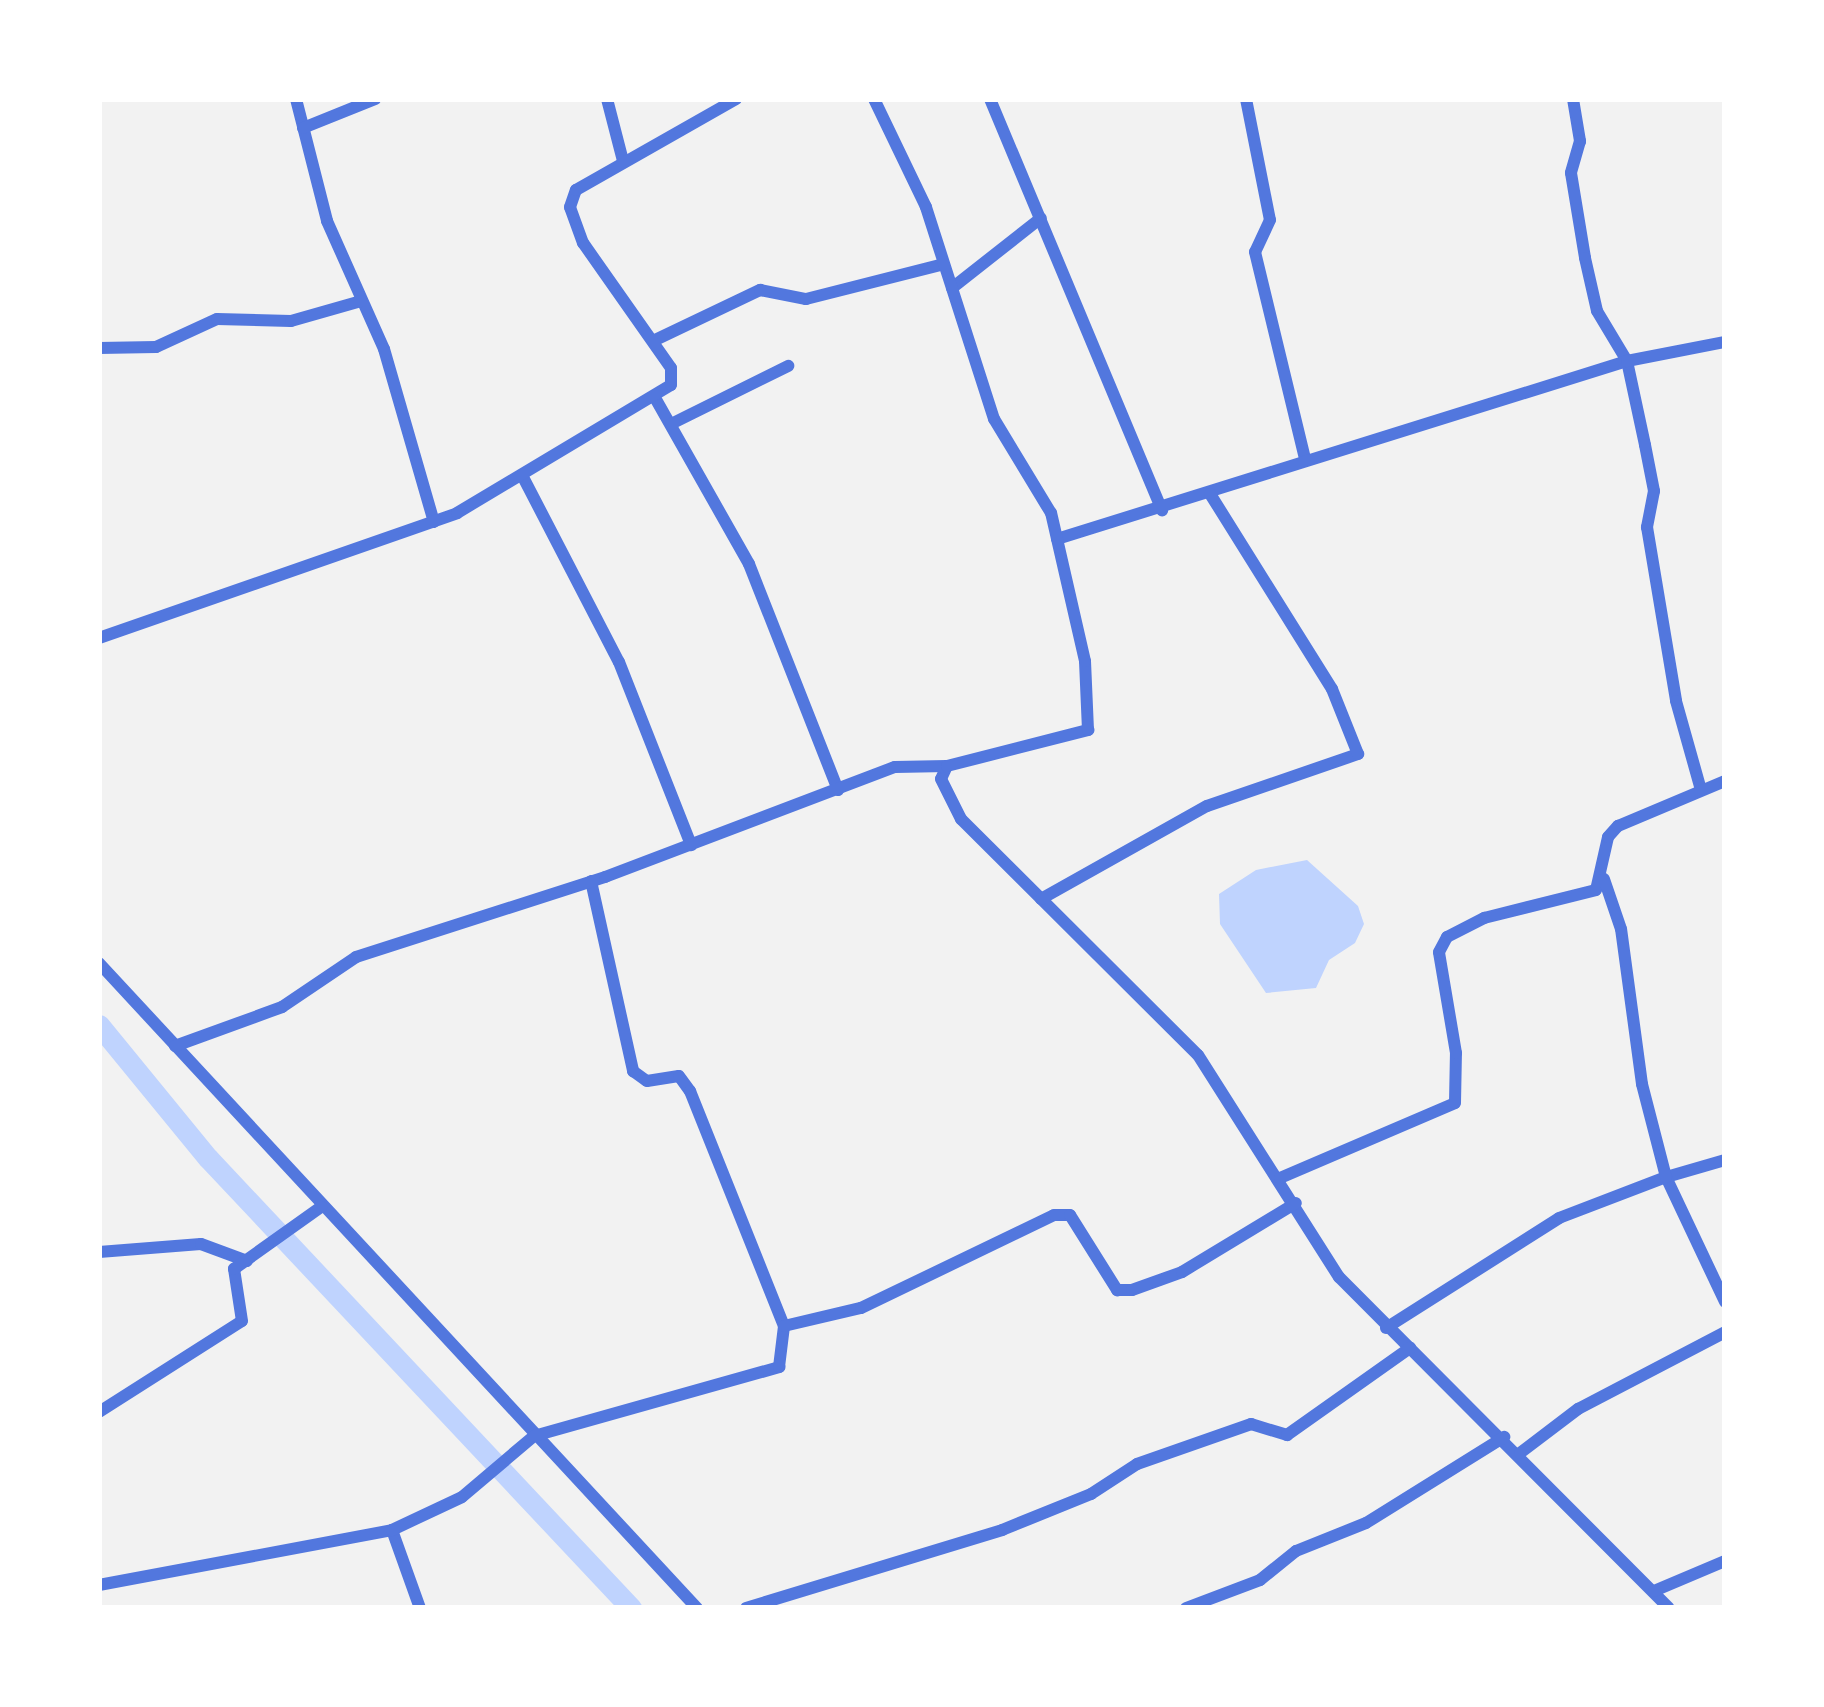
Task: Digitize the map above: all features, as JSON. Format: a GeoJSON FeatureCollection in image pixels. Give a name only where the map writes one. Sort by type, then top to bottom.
{"type":"FeatureCollection","features":[{"type":"Feature","properties":{"kind":"street"},"geometry":{"type":"LineString","coordinates":[[296,99],[327,220],[397,387],[434,522]]}},
{"type":"Feature","properties":{"kind":"street"},"geometry":{"type":"LineString","coordinates":[[303,128],[375,99]]}},
{"type":"Feature","properties":{"kind":"street"},"geometry":{"type":"LineString","coordinates":[[607,99],[622,161]]}},
{"type":"Feature","properties":{"kind":"street"},"geometry":{"type":"LineString","coordinates":[[99,638],[434,522],[523,477],[671,385],[671,368],[583,243],[570,207],[576,190],[736,99]]}},
{"type":"Feature","properties":{"kind":"street"},"geometry":{"type":"LineString","coordinates":[[175,1046],[282,1007],[356,957],[591,881],[918,761],[947,766],[1088,730],[1088,683],[1057,539],[1040,487],[987,402],[944,263],[874,99]]}},
{"type":"Feature","properties":{"kind":"street"},"geometry":{"type":"LineString","coordinates":[[990,99],[1162,510]]}},
{"type":"Feature","properties":{"kind":"street"},"geometry":{"type":"LineString","coordinates":[[1246,99],[1270,220],[1255,252],[1305,459]]}},
{"type":"Feature","properties":{"kind":"street"},"geometry":{"type":"LineString","coordinates":[[1573,99],[1580,141],[1571,173],[1591,288],[1627,361],[1654,491],[1647,527],[1676,701],[1701,790]]}},
{"type":"Feature","properties":{"kind":"street"},"geometry":{"type":"LineString","coordinates":[[952,288],[1041,218]]}},
{"type":"Feature","properties":{"kind":"street"},"geometry":{"type":"LineString","coordinates":[[653,341],[760,290],[806,299],[944,263]]}},
{"type":"Feature","properties":{"kind":"street"},"geometry":{"type":"LineString","coordinates":[[99,348],[156,347],[217,319],[291,321],[361,301]]}},
{"type":"Feature","properties":{"kind":"street"},"geometry":{"type":"LineString","coordinates":[[1057,539],[1162,510],[1305,459],[1627,361],[1725,342]]}},
{"type":"Feature","properties":{"kind":"street"},"geometry":{"type":"LineString","coordinates":[[671,424],[788,367]]}},
{"type":"Feature","properties":{"kind":"street"},"geometry":{"type":"LineString","coordinates":[[654,396],[749,564],[838,790]]}},
{"type":"Feature","properties":{"kind":"street"},"geometry":{"type":"LineString","coordinates":[[523,477],[620,662],[691,845]]}},
{"type":"Feature","properties":{"kind":"street"},"geometry":{"type":"LineString","coordinates":[[1041,899],[1207,806],[1358,754],[1331,689],[1210,494]]}},
{"type":"Feature","properties":{"kind":"street"},"geometry":{"type":"LineString","coordinates":[[947,766],[941,779],[961,819],[1198,1055],[1339,1277],[1670,1608]]}},
{"type":"Feature","properties":{"kind":"street"},"geometry":{"type":"LineString","coordinates":[[1725,781],[1618,826],[1607,837],[1604,879],[1622,929],[1642,1084],[1666,1177],[1725,1301]]}},
{"type":"Feature","properties":{"kind":"street"},"geometry":{"type":"LineString","coordinates":[[1280,1178],[1455,1103],[1457,1070],[1439,952],[1447,937],[1484,918],[1575,898],[1604,879]]}},
{"type":"Feature","properties":{"kind":"street"},"geometry":{"type":"LineString","coordinates":[[99,1585],[392,1530],[473,1487],[519,1453],[533,1436],[779,1367],[784,1326],[690,1091],[680,1076],[647,1082],[633,1071],[591,881]]}},
{"type":"Feature","properties":{"kind":"street"},"geometry":{"type":"LineString","coordinates":[[99,963],[697,1608]]}},
{"type":"Feature","properties":{"kind":"street"},"geometry":{"type":"LineString","coordinates":[[1386,1328],[1558,1218],[1725,1160]]}},
{"type":"Feature","properties":{"kind":"street"},"geometry":{"type":"LineString","coordinates":[[784,1326],[861,1308],[1054,1216],[1070,1215],[1117,1290],[1132,1290],[1182,1272],[1296,1203]]}},
{"type":"Feature","properties":{"kind":"street"},"geometry":{"type":"LineString","coordinates":[[99,1412],[242,1321],[234,1269],[310,1220],[321,1207]]}},
{"type":"Feature","properties":{"kind":"street"},"geometry":{"type":"LineString","coordinates":[[99,1252],[201,1244],[247,1262]]}},
{"type":"Feature","properties":{"kind":"street"},"geometry":{"type":"LineString","coordinates":[[1520,1453],[1578,1409],[1725,1332]]}},
{"type":"Feature","properties":{"kind":"street"},"geometry":{"type":"LineString","coordinates":[[746,1608],[1002,1531],[1091,1494],[1137,1464],[1251,1424],[1287,1435],[1410,1348]]}},
{"type":"Feature","properties":{"kind":"street"},"geometry":{"type":"LineString","coordinates":[[1186,1608],[1260,1580],[1296,1551],[1366,1523],[1504,1437]]}},
{"type":"Feature","properties":{"kind":"street"},"geometry":{"type":"LineString","coordinates":[[392,1530],[420,1608]]}},
{"type":"Feature","properties":{"kind":"street"},"geometry":{"type":"LineString","coordinates":[[1654,1591],[1725,1562]]}},
{"type":"Feature","properties":{"kind":"water"},"geometry":{"type":"Polygon","coordinates":[[[1307,860],[1358,906],[1364,924],[1355,943],[1329,960],[1316,988],[1266,993],[1220,924],[1219,894],[1256,870],[1307,860]]]}},
{"type":"Feature","properties":{"kind":"waterway"},"geometry":{"type":"LineString","coordinates":[[99,1025],[208,1158],[631,1608]]}}]}
